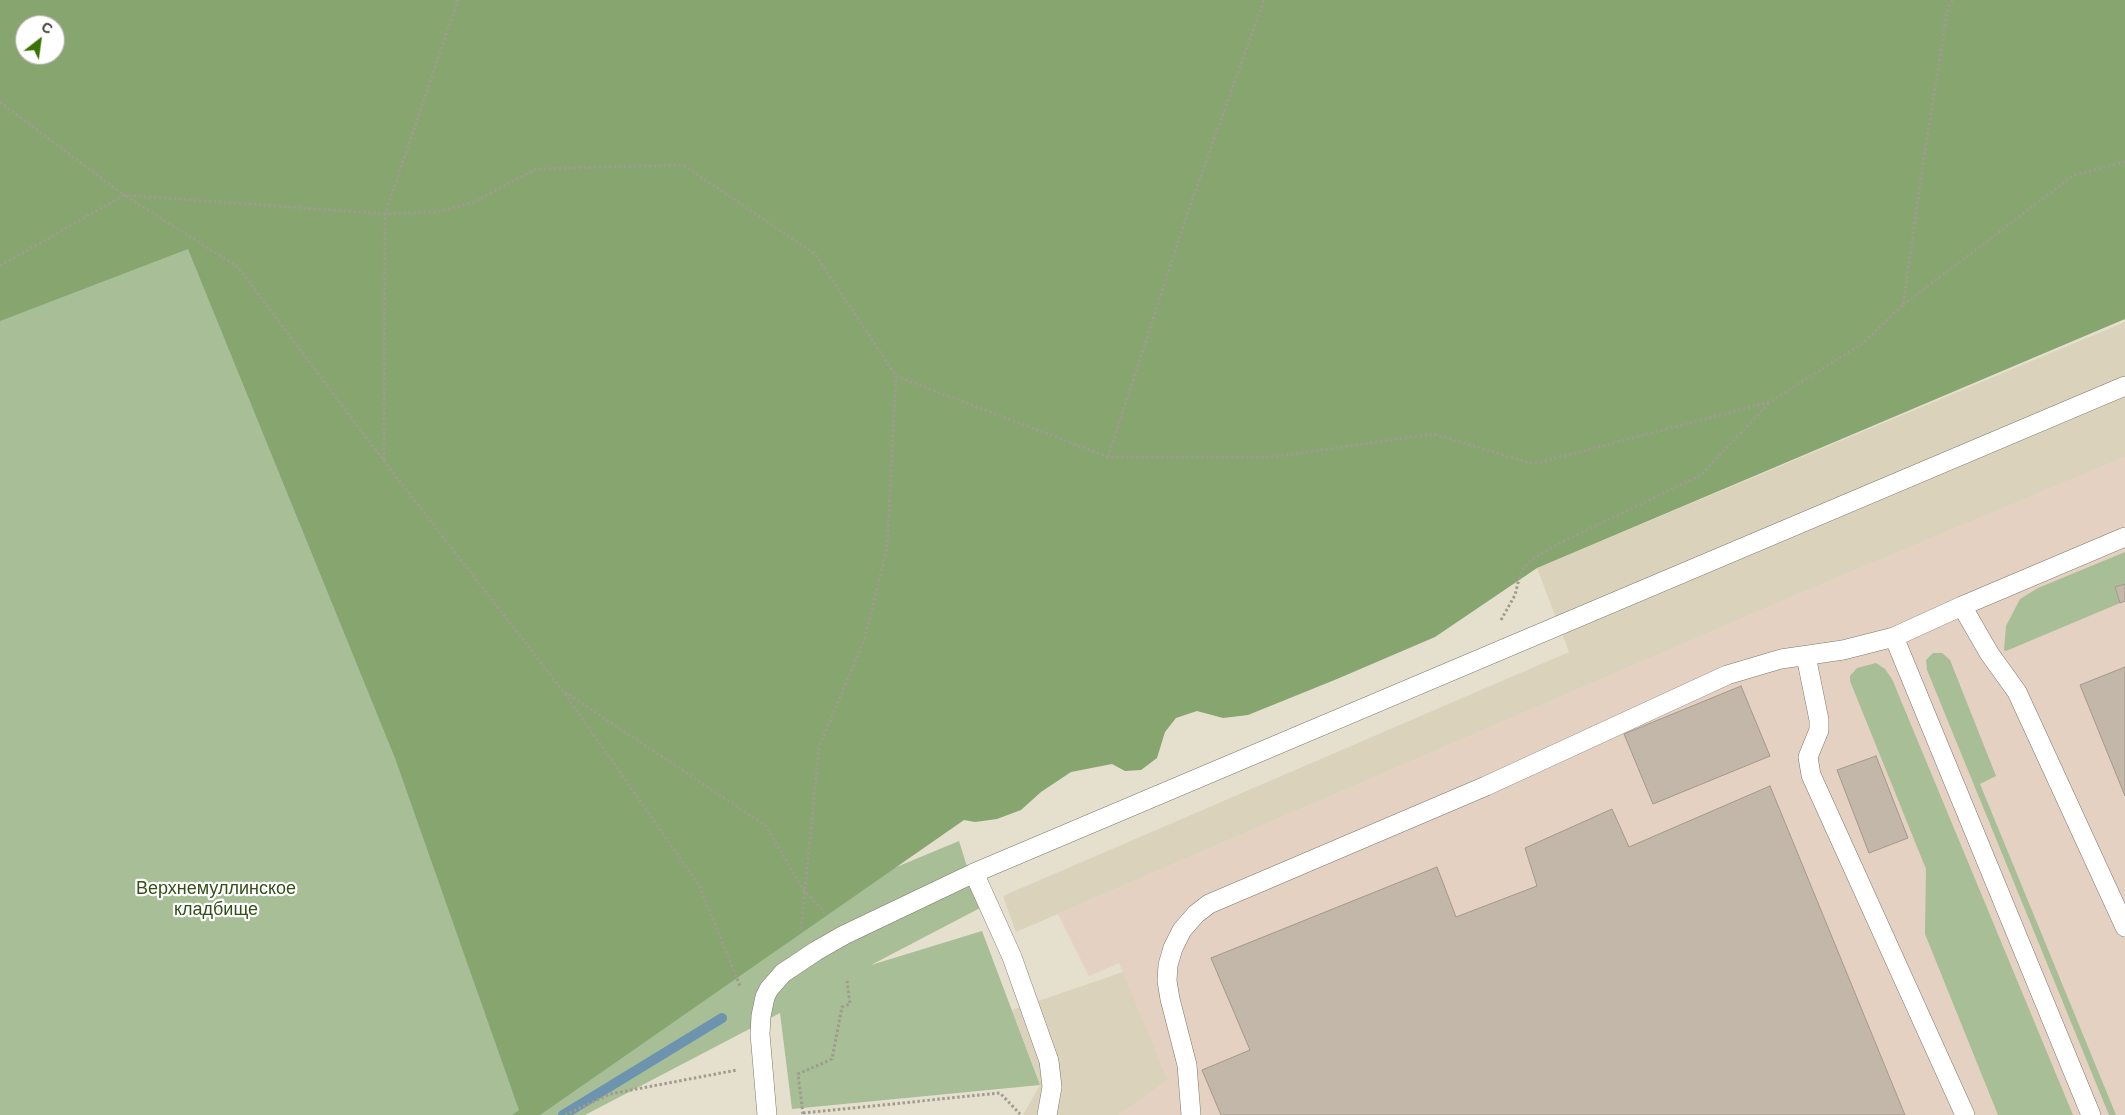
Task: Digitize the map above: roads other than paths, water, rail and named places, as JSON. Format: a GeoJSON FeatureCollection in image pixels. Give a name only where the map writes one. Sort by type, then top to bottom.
{"type":"FeatureCollection","features":[{"type":"Feature","properties":{"kind":"lane"},"geometry":{"type":"LineString","coordinates":[[767,1115],[760,1034],[762,1006],[769,989],[783,973],[798,962],[844,935],[974,873],[2125,386]]}},
{"type":"Feature","properties":{"kind":"lane"},"geometry":{"type":"LineString","coordinates":[[1191,1115],[1186,1056],[1170,999],[1167,981],[1168,965],[1173,948],[1182,930],[1196,914],[1209,904],[1486,786],[1727,675],[1758,664],[1843,650],[1894,637],[2125,537]]}},
{"type":"Feature","properties":{"kind":"lane"},"geometry":{"type":"LineString","coordinates":[[1962,606],[1989,652],[2017,692],[2125,926]]}},
{"type":"Feature","properties":{"kind":"lane"},"geometry":{"type":"LineString","coordinates":[[1894,637],[2091,1115]]}},
{"type":"Feature","properties":{"kind":"lane"},"geometry":{"type":"LineString","coordinates":[[1806,656],[1819,720],[1819,730],[1808,757],[1811,775],[1965,1115]]}},
{"type":"Feature","properties":{"kind":"lane"},"geometry":{"type":"LineString","coordinates":[[974,873],[1012,957],[1049,1061],[1052,1087],[1047,1115]]}},
{"type":"Feature","properties":{"kind":"waterway"},"geometry":{"type":"LineString","coordinates":[[563,1115],[722,1018]]}},
{"type":"Feature","properties":{"kind":"park label","name":"Верхнемуллинское кладбище"},"geometry":{"type":"Point","coordinates":[216,900]}}]}
